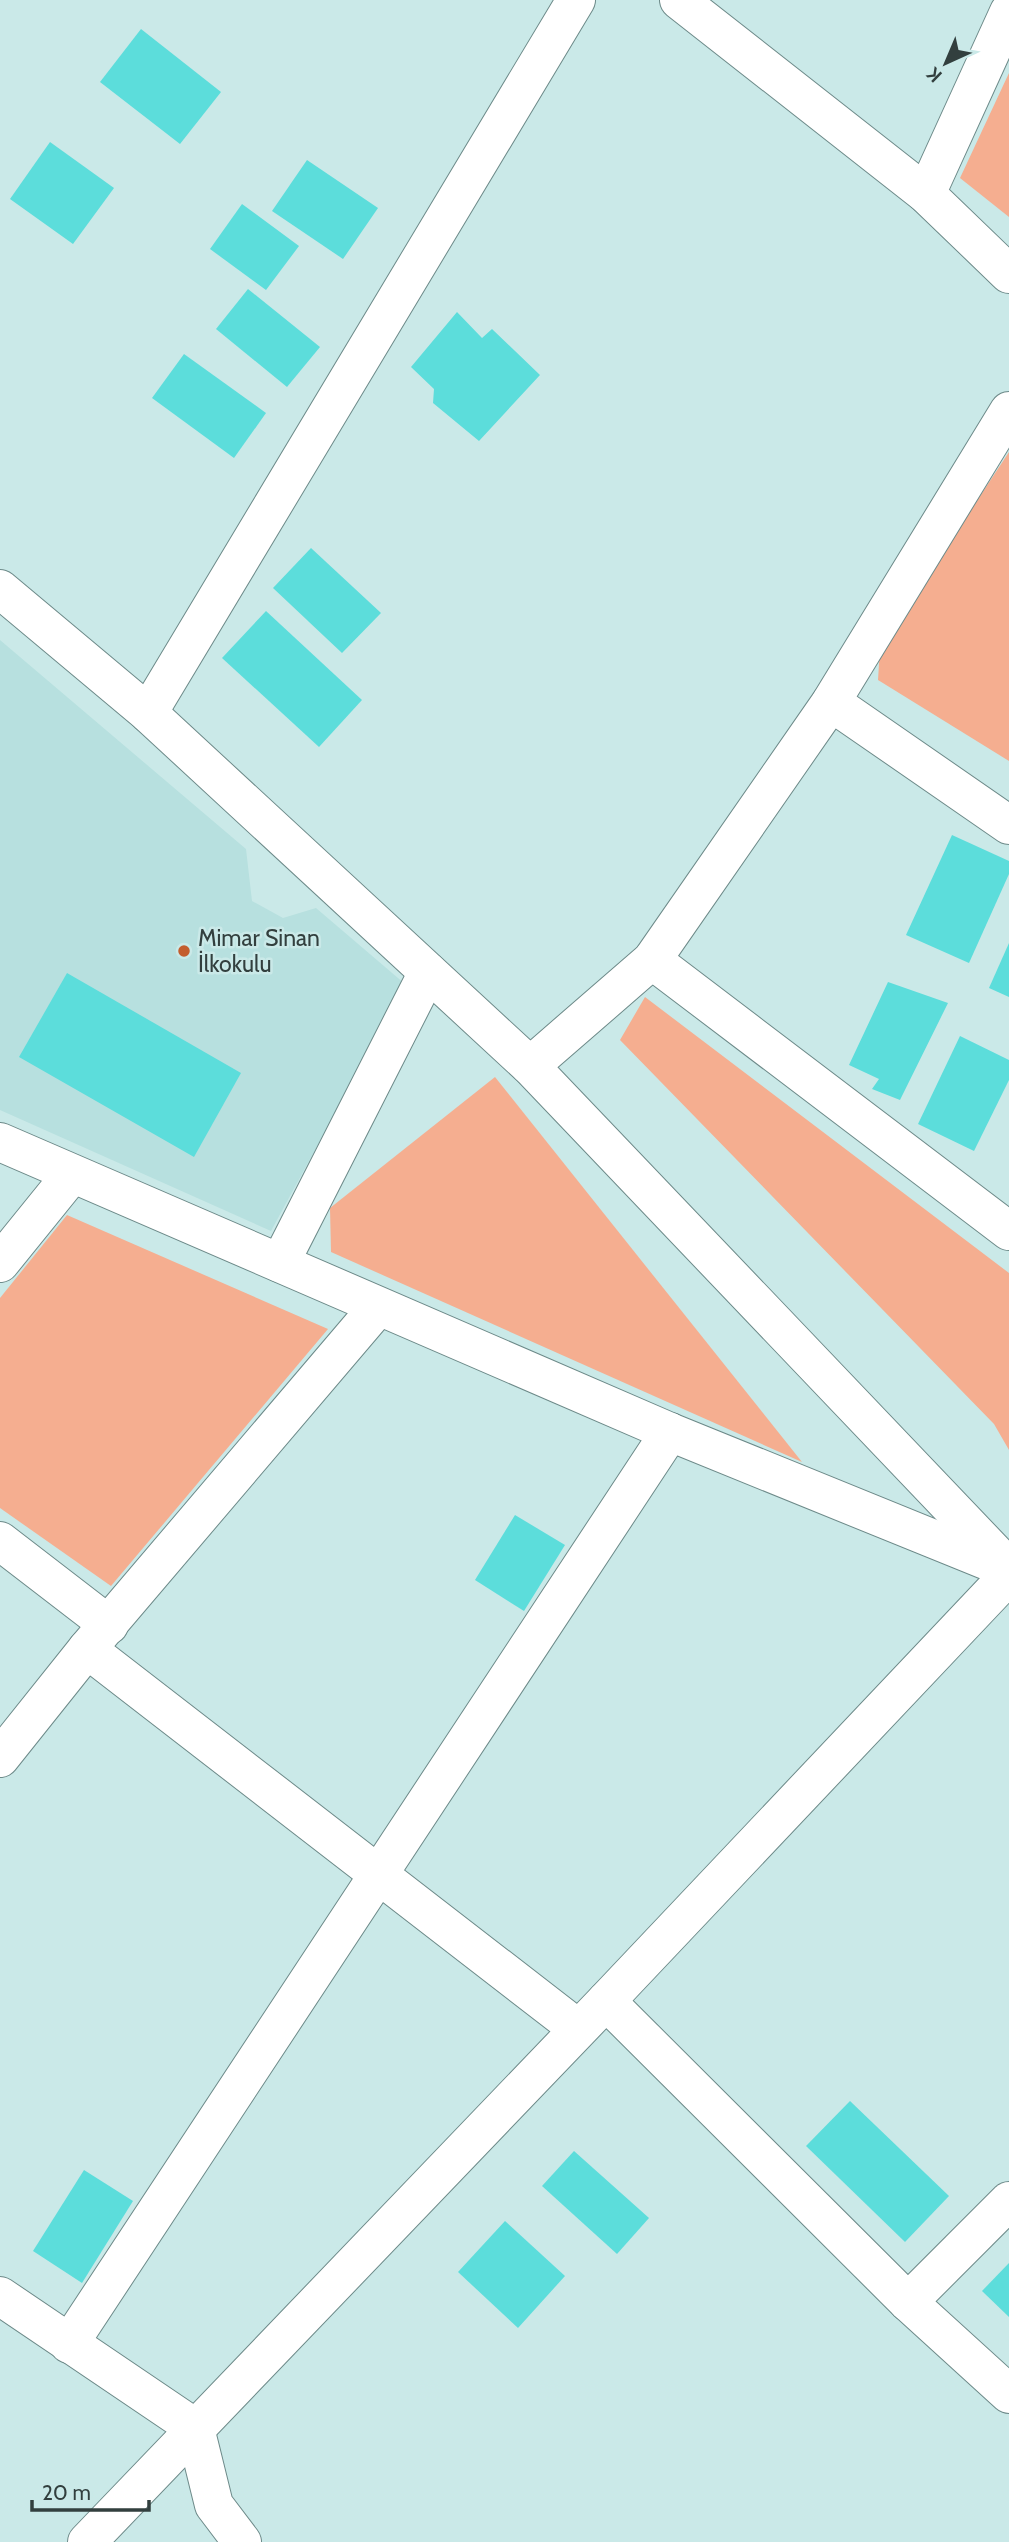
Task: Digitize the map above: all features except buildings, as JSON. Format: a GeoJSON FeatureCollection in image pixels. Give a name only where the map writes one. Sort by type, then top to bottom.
{"type":"FeatureCollection","features":[{"type":"Feature","properties":{"kind":"street"},"geometry":{"type":"LineString","coordinates":[[148,713],[576,0]]}},
{"type":"Feature","properties":{"kind":"street"},"geometry":{"type":"LineString","coordinates":[[679,0],[926,194],[1009,274]]}},
{"type":"Feature","properties":{"kind":"street"},"geometry":{"type":"LineString","coordinates":[[926,194],[1009,12]]}},
{"type":"Feature","properties":{"kind":"street"},"geometry":{"type":"LineString","coordinates":[[530,1066],[652,960],[831,702],[1009,411]]}},
{"type":"Feature","properties":{"kind":"street"},"geometry":{"type":"LineString","coordinates":[[0,589],[148,713],[530,1066],[1009,1571]]}},
{"type":"Feature","properties":{"kind":"street"},"geometry":{"type":"LineString","coordinates":[[831,702],[1009,825]]}},
{"type":"Feature","properties":{"kind":"street"},"geometry":{"type":"LineString","coordinates":[[652,960],[1009,1231]]}},
{"type":"Feature","properties":{"kind":"street"},"geometry":{"type":"LineString","coordinates":[[280,1263],[428,972]]}},
{"type":"Feature","properties":{"kind":"street"},"geometry":{"type":"LineString","coordinates":[[0,1142],[670,1432],[1009,1571]]}},
{"type":"Feature","properties":{"kind":"street"},"geometry":{"type":"LineString","coordinates":[[0,1263],[72,1174]]}},
{"type":"Feature","properties":{"kind":"street"},"geometry":{"type":"LineString","coordinates":[[0,1758],[98,1637],[378,1307]]}},
{"type":"Feature","properties":{"kind":"street"},"geometry":{"type":"LineString","coordinates":[[69,2344],[670,1432]]}},
{"type":"Feature","properties":{"kind":"street"},"geometry":{"type":"LineString","coordinates":[[0,1541],[98,1637],[378,1875],[577,2028]]}},
{"type":"Feature","properties":{"kind":"street"},"geometry":{"type":"LineString","coordinates":[[88,2542],[577,2028],[606,2001],[1009,1571]]}},
{"type":"Feature","properties":{"kind":"street"},"geometry":{"type":"LineString","coordinates":[[606,2001],[908,2302],[1009,2394]]}},
{"type":"Feature","properties":{"kind":"street"},"geometry":{"type":"LineString","coordinates":[[908,2302],[1009,2202]]}},
{"type":"Feature","properties":{"kind":"street"},"geometry":{"type":"LineString","coordinates":[[0,2296],[195,2428],[215,2505],[242,2542]]}},
{"type":"Feature","properties":{"kind":"shaded area"},"geometry":{"type":"Polygon","coordinates":[[[1009,73],[1009,217],[960,178],[1009,73]]]}},
{"type":"Feature","properties":{"kind":"shaded area"},"geometry":{"type":"Polygon","coordinates":[[[1009,452],[1009,761],[878,680],[880,648],[1009,452]]]}},
{"type":"Feature","properties":{"kind":"shaded area","name":"Mimar Sinan İlkokulu"},"geometry":{"type":"Polygon","coordinates":[[[0,640],[246,849],[252,901],[283,918],[316,908],[405,984],[271,1231],[0,1110],[0,640]]]}},
{"type":"Feature","properties":{"kind":"shaded area"},"geometry":{"type":"Polygon","coordinates":[[[645,997],[1009,1273],[1009,1450],[994,1424],[620,1040],[645,997]]]}},
{"type":"Feature","properties":{"kind":"shaded area"},"geometry":{"type":"Polygon","coordinates":[[[495,1077],[802,1462],[331,1252],[330,1208],[495,1077]]]}},
{"type":"Feature","properties":{"kind":"shaded area"},"geometry":{"type":"Polygon","coordinates":[[[67,1215],[328,1329],[111,1586],[0,1508],[0,1298],[67,1215]]]}},
{"type":"Feature","properties":{"kind":"place","name":"Mimar Sinan İlkokulu"},"geometry":{"type":"Point","coordinates":[184,951]}}]}
